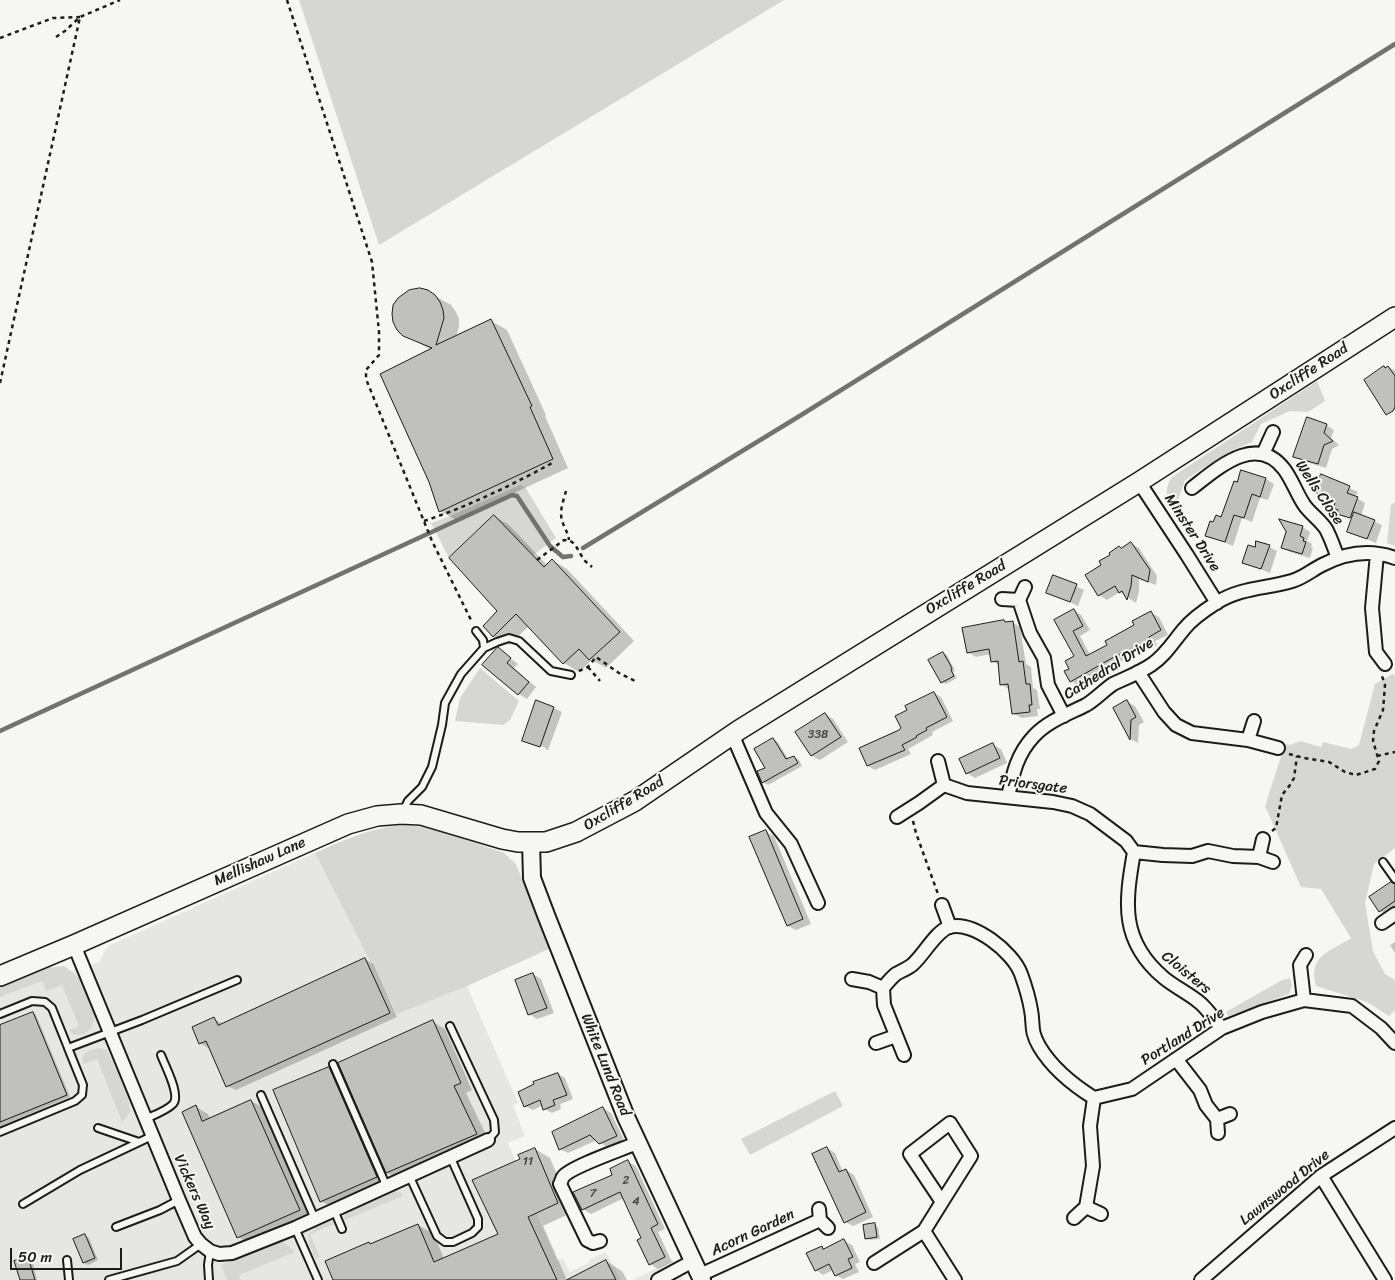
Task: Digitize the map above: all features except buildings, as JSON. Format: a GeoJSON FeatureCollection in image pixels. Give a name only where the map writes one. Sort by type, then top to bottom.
{"type":"FeatureCollection","features":[{"type":"Feature","properties":{"kind":"main road","name":"Oxcliffe Road"},"geometry":{"type":"LineString","coordinates":[[531,842],[546,842],[576,832],[635,801],[732,734],[1139,482],[1395,318]]}},
{"type":"Feature","properties":{"kind":"main road","name":"Mellishaw Lane"},"geometry":{"type":"LineString","coordinates":[[0,976],[348,824],[377,816],[421,815],[502,839],[531,842]]}},
{"type":"Feature","properties":{"kind":"street"},"geometry":{"type":"LineString","coordinates":[[1192,488],[1206,484],[1238,456],[1250,453],[1263,454],[1273,432]]}},
{"type":"Feature","properties":{"kind":"street","name":"Wells Close"},"geometry":{"type":"LineString","coordinates":[[1263,454],[1282,467],[1290,477],[1305,506],[1326,530],[1338,558]]}},
{"type":"Feature","properties":{"kind":"street","name":"Minster Drive"},"geometry":{"type":"LineString","coordinates":[[1139,482],[1217,602]]}},
{"type":"Feature","properties":{"kind":"street","name":"Cathedral Drive"},"geometry":{"type":"LineString","coordinates":[[1008,797],[1014,768],[1023,749],[1035,735],[1047,725],[1088,704],[1112,685],[1152,665],[1166,653],[1185,628],[1217,602],[1239,592],[1260,586],[1280,585],[1298,579],[1321,565],[1358,553],[1377,554],[1395,558]]}},
{"type":"Feature","properties":{"kind":"street"},"geometry":{"type":"LineString","coordinates":[[1377,554],[1372,608],[1376,652],[1385,664]]}},
{"type":"Feature","properties":{"kind":"street"},"geometry":{"type":"LineString","coordinates":[[1025,587],[1019,600],[1030,633],[1044,658],[1048,685],[1064,716]]}},
{"type":"Feature","properties":{"kind":"street"},"geometry":{"type":"LineString","coordinates":[[1002,599],[1019,600]]}},
{"type":"Feature","properties":{"kind":"street"},"geometry":{"type":"LineString","coordinates":[[1138,672],[1164,712],[1176,726],[1192,733],[1248,740],[1278,748]]}},
{"type":"Feature","properties":{"kind":"street"},"geometry":{"type":"LineString","coordinates":[[1248,740],[1254,721]]}},
{"type":"Feature","properties":{"kind":"street"},"geometry":{"type":"LineString","coordinates":[[732,734],[766,813],[791,844],[818,904]]}},
{"type":"Feature","properties":{"kind":"street"},"geometry":{"type":"LineString","coordinates":[[906,816],[944,785],[938,761]]}},
{"type":"Feature","properties":{"kind":"street","name":"Priorsgate"},"geometry":{"type":"LineString","coordinates":[[944,785],[967,793],[1072,806],[1090,814],[1126,842],[1134,852]]}},
{"type":"Feature","properties":{"kind":"street"},"geometry":{"type":"LineString","coordinates":[[1259,857],[1263,839]]}},
{"type":"Feature","properties":{"kind":"street","name":"White Lund Road"},"geometry":{"type":"LineString","coordinates":[[531,842],[532,878],[637,1143],[698,1272]]}},
{"type":"Feature","properties":{"kind":"street"},"geometry":{"type":"LineString","coordinates":[[1134,852],[1192,856],[1208,851],[1233,856],[1259,857],[1273,862]]}},
{"type":"Feature","properties":{"kind":"street","name":"Cloisters"},"geometry":{"type":"LineString","coordinates":[[1134,852],[1129,881],[1127,912],[1134,938],[1148,963],[1200,1003],[1222,1028]]}},
{"type":"Feature","properties":{"kind":"street"},"geometry":{"type":"LineString","coordinates":[[942,905],[950,927]]}},
{"type":"Feature","properties":{"kind":"street"},"geometry":{"type":"LineString","coordinates":[[1382,923],[1395,914]]}},
{"type":"Feature","properties":{"kind":"street"},"geometry":{"type":"LineString","coordinates":[[904,1055],[884,1005],[882,988],[894,975],[912,965],[940,933],[950,927],[966,927],[980,932],[992,940],[1007,954],[1020,971],[1031,1011],[1032,1030],[1040,1047],[1075,1087],[1094,1098],[1090,1126],[1093,1166],[1086,1208],[1074,1218]]}},
{"type":"Feature","properties":{"kind":"street","name":"Vickers Way"},"geometry":{"type":"LineString","coordinates":[[74,945],[195,1237],[205,1247],[219,1254],[232,1253],[295,1228],[488,1140]]}},
{"type":"Feature","properties":{"kind":"street"},"geometry":{"type":"LineString","coordinates":[[1300,960],[1304,1000]]}},
{"type":"Feature","properties":{"kind":"street"},"geometry":{"type":"LineString","coordinates":[[858,977],[882,988]]}},
{"type":"Feature","properties":{"kind":"street","name":"Portland Drive"},"geometry":{"type":"LineString","coordinates":[[1094,1098],[1132,1089],[1222,1028],[1262,1012],[1304,1000],[1352,1006],[1381,1028],[1395,1043]]}},
{"type":"Feature","properties":{"kind":"street"},"geometry":{"type":"LineString","coordinates":[[876,1043],[896,1036]]}},
{"type":"Feature","properties":{"kind":"street"},"geometry":{"type":"LineString","coordinates":[[1176,1058],[1200,1090],[1206,1105],[1223,1117],[1218,1133]]}},
{"type":"Feature","properties":{"kind":"street"},"geometry":{"type":"LineString","coordinates":[[874,1263],[924,1231],[971,1156],[950,1123],[910,1154],[942,1202]]}},
{"type":"Feature","properties":{"kind":"street","name":"Lawnswood Drive"},"geometry":{"type":"LineString","coordinates":[[1201,1280],[1321,1176],[1395,1128]]}},
{"type":"Feature","properties":{"kind":"street"},"geometry":{"type":"LineString","coordinates":[[600,1242],[593,1243],[587,1240],[560,1184],[562,1178],[570,1170],[637,1143]]}},
{"type":"Feature","properties":{"kind":"street"},"geometry":{"type":"LineString","coordinates":[[1321,1176],[1384,1280]]}},
{"type":"Feature","properties":{"kind":"street"},"geometry":{"type":"LineString","coordinates":[[1086,1208],[1101,1214]]}},
{"type":"Feature","properties":{"kind":"street","name":"Acorn Garden"},"geometry":{"type":"LineString","coordinates":[[658,1280],[698,1272],[822,1219]]}},
{"type":"Feature","properties":{"kind":"street"},"geometry":{"type":"LineString","coordinates":[[924,1231],[955,1280]]}},
{"type":"Feature","properties":{"kind":"lane"},"geometry":{"type":"LineString","coordinates":[[476,630],[484,648]]}},
{"type":"Feature","properties":{"kind":"lane"},"geometry":{"type":"LineString","coordinates":[[402,814],[408,801],[422,787],[432,767],[445,703],[461,674],[484,648],[509,638],[519,641],[551,671],[571,675]]}},
{"type":"Feature","properties":{"kind":"lane"},"geometry":{"type":"LineString","coordinates":[[1383,862],[1395,879]]}},
{"type":"Feature","properties":{"kind":"lane"},"geometry":{"type":"LineString","coordinates":[[68,1048],[110,1033],[237,980]]}},
{"type":"Feature","properties":{"kind":"lane"},"geometry":{"type":"LineString","coordinates":[[0,1014],[32,1001],[45,1002],[52,1008],[83,1086],[82,1095],[75,1101],[0,1132]]}},
{"type":"Feature","properties":{"kind":"lane"},"geometry":{"type":"LineString","coordinates":[[450,1026],[494,1120],[495,1132],[488,1140]]}},
{"type":"Feature","properties":{"kind":"lane"},"geometry":{"type":"LineString","coordinates":[[145,1119],[165,1110],[174,1102],[177,1095],[161,1055]]}},
{"type":"Feature","properties":{"kind":"lane"},"geometry":{"type":"LineString","coordinates":[[333,1064],[386,1185]]}},
{"type":"Feature","properties":{"kind":"lane"},"geometry":{"type":"LineString","coordinates":[[261,1094],[315,1219]]}},
{"type":"Feature","properties":{"kind":"lane"},"geometry":{"type":"LineString","coordinates":[[98,1128],[139,1142]]}},
{"type":"Feature","properties":{"kind":"lane"},"geometry":{"type":"LineString","coordinates":[[23,1204],[80,1170],[152,1136]]}},
{"type":"Feature","properties":{"kind":"lane"},"geometry":{"type":"LineString","coordinates":[[409,1175],[437,1236],[445,1242],[453,1242],[460,1239],[472,1233],[478,1227],[478,1219],[450,1156]]}},
{"type":"Feature","properties":{"kind":"lane"},"geometry":{"type":"LineString","coordinates":[[116,1227],[160,1210],[179,1200]]}},
{"type":"Feature","properties":{"kind":"lane"},"geometry":{"type":"LineString","coordinates":[[334,1209],[342,1229]]}},
{"type":"Feature","properties":{"kind":"lane"},"geometry":{"type":"LineString","coordinates":[[295,1228],[318,1280]]}},
{"type":"Feature","properties":{"kind":"lane"},"geometry":{"type":"LineString","coordinates":[[109,1280],[177,1261],[205,1247],[209,1280]]}},
{"type":"Feature","properties":{"kind":"lane"},"geometry":{"type":"LineString","coordinates":[[67,1260],[69,1280]]}},
{"type":"Feature","properties":{"kind":"path"},"geometry":{"type":"LineString","coordinates":[[56,37],[80,17],[120,0]]}},
{"type":"Feature","properties":{"kind":"path"},"geometry":{"type":"LineString","coordinates":[[287,0],[372,262],[379,332],[379,356],[366,370],[366,379],[432,542],[476,630]]}},
{"type":"Feature","properties":{"kind":"path"},"geometry":{"type":"LineString","coordinates":[[0,38],[54,18],[80,17]]}},
{"type":"Feature","properties":{"kind":"path"},"geometry":{"type":"LineString","coordinates":[[0,383],[80,17]]}},
{"type":"Feature","properties":{"kind":"path"},"geometry":{"type":"LineString","coordinates":[[424,523],[554,462]]}},
{"type":"Feature","properties":{"kind":"path"},"geometry":{"type":"LineString","coordinates":[[566,490],[561,519],[568,531],[569,540],[592,567]]}},
{"type":"Feature","properties":{"kind":"path"},"geometry":{"type":"LineString","coordinates":[[538,560],[564,540],[569,540]]}},
{"type":"Feature","properties":{"kind":"path"},"geometry":{"type":"LineString","coordinates":[[571,675],[588,667],[596,657],[619,673],[635,681]]}},
{"type":"Feature","properties":{"kind":"path"},"geometry":{"type":"LineString","coordinates":[[1278,748],[1297,756],[1328,762],[1345,772],[1356,775],[1375,769],[1379,761],[1373,741],[1374,732],[1383,710],[1385,685],[1382,678],[1385,664]]}},
{"type":"Feature","properties":{"kind":"path"},"geometry":{"type":"LineString","coordinates":[[588,667],[600,681]]}},
{"type":"Feature","properties":{"kind":"path"},"geometry":{"type":"LineString","coordinates":[[1377,756],[1395,752]]}},
{"type":"Feature","properties":{"kind":"path"},"geometry":{"type":"LineString","coordinates":[[1263,839],[1276,828],[1282,795],[1294,778],[1297,756]]}},
{"type":"Feature","properties":{"kind":"path"},"geometry":{"type":"LineString","coordinates":[[906,816],[916,834],[942,905]]}},
{"type":"Feature","properties":{"kind":"shaded area"},"geometry":{"type":"Polygon","coordinates":[[[299,0],[784,0],[379,245],[299,0]]]}},
{"type":"Feature","properties":{"kind":"shaded area"},"geometry":{"type":"Polygon","coordinates":[[[1317,381],[1325,401],[1308,412],[1290,411],[1261,424],[1252,442],[1231,451],[1185,480],[1178,500],[1178,510],[1180,519],[1185,526],[1192,530],[1190,536],[1170,508],[1167,493],[1172,477],[1317,381]]]}},
{"type":"Feature","properties":{"kind":"shaded area"},"geometry":{"type":"Polygon","coordinates":[[[520,485],[525,487],[556,538],[533,555],[494,515],[449,558],[431,523],[520,485]]]}},
{"type":"Feature","properties":{"kind":"shaded area"},"geometry":{"type":"Polygon","coordinates":[[[1395,502],[1395,546],[1387,543],[1391,505],[1395,502]]]}},
{"type":"Feature","properties":{"kind":"shaded area"},"geometry":{"type":"Polygon","coordinates":[[[480,668],[519,701],[510,720],[503,725],[455,721],[460,698],[480,668]]]}},
{"type":"Feature","properties":{"kind":"shaded area"},"geometry":{"type":"Polygon","coordinates":[[[1393,674],[1395,676],[1395,848],[1374,864],[1365,903],[1373,951],[1385,974],[1395,980],[1395,1010],[1389,1016],[1367,1002],[1316,986],[1314,975],[1318,961],[1328,951],[1351,938],[1321,889],[1301,887],[1265,806],[1285,744],[1290,745],[1300,741],[1321,747],[1323,742],[1351,749],[1359,745],[1375,684],[1393,674]]]}},
{"type":"Feature","properties":{"kind":"shaded area"},"geometry":{"type":"Polygon","coordinates":[[[404,825],[422,827],[504,853],[516,864],[549,949],[467,986],[397,1014],[315,853],[369,831],[404,825]]]}},
{"type":"Feature","properties":{"kind":"shaded area"},"geometry":{"type":"Polygon","coordinates":[[[315,853],[397,1013],[467,986],[518,1103],[513,1106],[525,1136],[508,1143],[521,1173],[519,1174],[557,1260],[563,1258],[570,1272],[606,1252],[621,1280],[0,1280],[0,986],[47,968],[64,966],[72,971],[99,962],[108,946],[315,853]]]}},
{"type":"Feature","properties":{"kind":"shaded area"},"geometry":{"type":"Polygon","coordinates":[[[64,966],[81,980],[95,1016],[92,1027],[85,1034],[74,1035],[69,1030],[79,1026],[62,985],[46,991],[42,981],[0,997],[0,986],[47,968],[64,966]]]}},
{"type":"Feature","properties":{"kind":"shaded area"},"geometry":{"type":"Polygon","coordinates":[[[1290,978],[1292,986],[1289,994],[1228,1016],[1226,1012],[1282,980],[1290,978]]]}},
{"type":"Feature","properties":{"kind":"shaded area"},"geometry":{"type":"Polygon","coordinates":[[[99,1048],[107,1050],[127,1096],[130,1111],[122,1122],[97,1059],[83,1064],[83,1055],[90,1050],[99,1048]]]}},
{"type":"Feature","properties":{"kind":"shaded area"},"geometry":{"type":"Polygon","coordinates":[[[835,1091],[843,1106],[750,1155],[741,1139],[835,1091]]]}},
{"type":"Feature","properties":{"kind":"shaded area"},"geometry":{"type":"Polygon","coordinates":[[[395,1191],[403,1196],[345,1220],[346,1213],[395,1191]]]}},
{"type":"Feature","properties":{"kind":"shaded area"},"geometry":{"type":"Polygon","coordinates":[[[330,1221],[334,1224],[310,1234],[320,1257],[316,1259],[309,1244],[308,1234],[324,1222],[330,1221]]]}},
{"type":"Feature","properties":{"kind":"shaded area"},"geometry":{"type":"Polygon","coordinates":[[[276,1241],[285,1243],[295,1252],[239,1275],[241,1280],[227,1280],[221,1265],[276,1241]]]}},
{"type":"Feature","properties":{"kind":"shaded area"},"geometry":{"type":"Polygon","coordinates":[[[673,1260],[683,1279],[633,1280],[673,1260]]]}},
{"type":"Feature","properties":{"kind":"waterway"},"geometry":{"type":"LineString","coordinates":[[583,548],[798,417],[1395,44]]}},
{"type":"Feature","properties":{"kind":"waterway"},"geometry":{"type":"LineString","coordinates":[[0,731],[512,495],[517,496],[550,546],[563,557],[571,556]]}}]}
